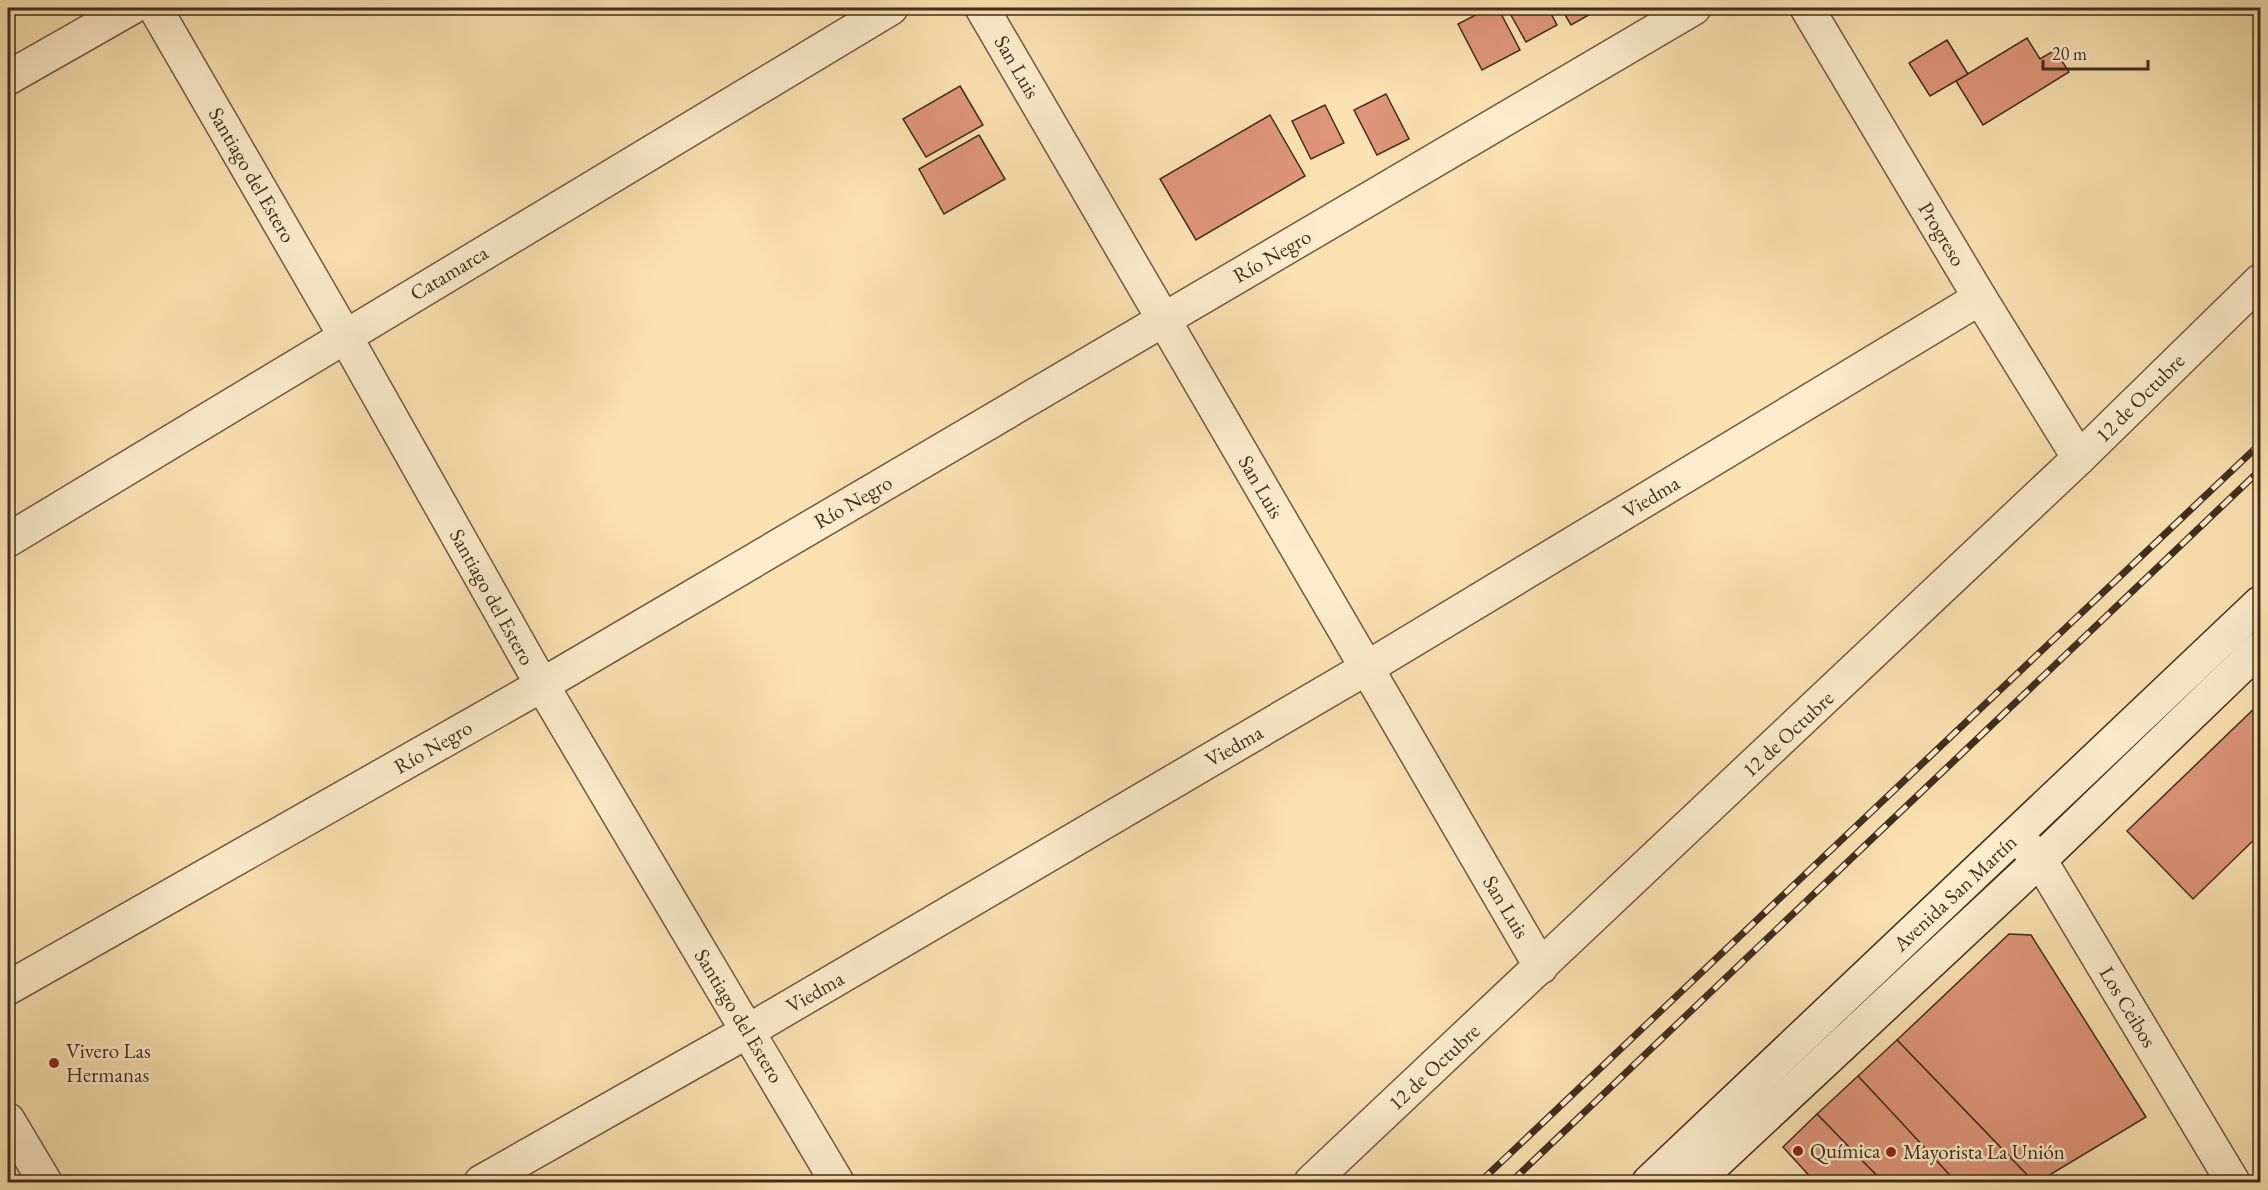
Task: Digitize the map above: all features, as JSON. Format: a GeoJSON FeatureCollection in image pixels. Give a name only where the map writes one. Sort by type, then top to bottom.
{"type":"FeatureCollection","features":[{"type":"Feature","properties":{"kind":"street"},"geometry":{"type":"LineString","coordinates":[[8,78],[131,8]]}},
{"type":"Feature","properties":{"kind":"street","name":"Santiago del Estero"},"geometry":{"type":"LineString","coordinates":[[155,8],[345,336],[542,685],[837,1182]]}},
{"type":"Feature","properties":{"kind":"street","name":"Catamarca"},"geometry":{"type":"LineString","coordinates":[[8,540],[891,8]]}},
{"type":"Feature","properties":{"kind":"street","name":"San Luis"},"geometry":{"type":"LineString","coordinates":[[981,8],[1165,319],[1365,669],[1541,967]]}},
{"type":"Feature","properties":{"kind":"street","name":"Río Negro"},"geometry":{"type":"LineString","coordinates":[[8,988],[542,685],[1694,8]]}},
{"type":"Feature","properties":{"kind":"street","name":"Progreso"},"geometry":{"type":"LineString","coordinates":[[1807,8],[1980,298],[2079,458]]}},
{"type":"Feature","properties":{"kind":"street","name":"12 de Octubre"},"geometry":{"type":"LineString","coordinates":[[1311,1182],[2079,458],[2260,280]]}},
{"type":"Feature","properties":{"kind":"street","name":"Viedma"},"geometry":{"type":"LineString","coordinates":[[481,1182],[748,1031],[1365,669],[1980,298]]}},
{"type":"Feature","properties":{"kind":"street","name":"Avenida San Martín"},"geometry":{"type":"LineString","coordinates":[[1649,1182],[2260,603]]}},
{"type":"Feature","properties":{"kind":"street","name":"Avenida San Martín"},"geometry":{"type":"LineString","coordinates":[[1698,1182],[2040,860],[2260,648]]}},
{"type":"Feature","properties":{"kind":"street","name":"Los Ceibos"},"geometry":{"type":"LineString","coordinates":[[2016,836],[2040,860],[2233,1182]]}},
{"type":"Feature","properties":{"kind":"street"},"geometry":{"type":"LineString","coordinates":[[8,1120],[45,1182]]}},
{"type":"Feature","properties":{"kind":"street"},"geometry":{"type":"LineString","coordinates":[[1678,1154],[1698,1182]]}},
{"type":"Feature","properties":{"kind":"building"},"geometry":{"type":"Polygon","coordinates":[[[1489,8],[1498,8],[1520,50],[1482,70],[1458,24],[1489,8]]]}},
{"type":"Feature","properties":{"kind":"building"},"geometry":{"type":"Polygon","coordinates":[[[1507,8],[1548,8],[1557,25],[1526,42],[1507,8]]]}},
{"type":"Feature","properties":{"kind":"building"},"geometry":{"type":"Polygon","coordinates":[[[1561,8],[1601,8],[1571,25],[1561,8]]]}},
{"type":"Feature","properties":{"kind":"building"},"geometry":{"type":"Polygon","coordinates":[[[2027,38],[2040,59],[2055,50],[2069,72],[1983,125],[1956,81],[2027,38]]]}},
{"type":"Feature","properties":{"kind":"building"},"geometry":{"type":"Polygon","coordinates":[[[1947,40],[1968,74],[1930,96],[1909,63],[1947,40]]]}},
{"type":"Feature","properties":{"kind":"building"},"geometry":{"type":"Polygon","coordinates":[[[960,86],[983,125],[926,157],[903,119],[960,86]]]}},
{"type":"Feature","properties":{"kind":"building"},"geometry":{"type":"Polygon","coordinates":[[[1386,94],[1409,139],[1377,155],[1354,110],[1386,94]]]}},
{"type":"Feature","properties":{"kind":"building"},"geometry":{"type":"Polygon","coordinates":[[[1325,105],[1344,143],[1311,159],[1292,121],[1325,105]]]}},
{"type":"Feature","properties":{"kind":"building"},"geometry":{"type":"Polygon","coordinates":[[[1270,115],[1305,176],[1196,240],[1160,179],[1270,115]]]}},
{"type":"Feature","properties":{"kind":"building"},"geometry":{"type":"Polygon","coordinates":[[[979,135],[1005,179],[944,214],[919,169],[979,135]]]}},
{"type":"Feature","properties":{"kind":"building"},"geometry":{"type":"Polygon","coordinates":[[[2260,703],[2260,834],[2193,899],[2127,831],[2260,703]]]}},
{"type":"Feature","properties":{"kind":"building"},"geometry":{"type":"Polygon","coordinates":[[[2009,934],[2031,935],[2146,1117],[2038,1182],[2034,1182],[1897,1040],[2009,934]]]}},
{"type":"Feature","properties":{"kind":"building"},"geometry":{"type":"Polygon","coordinates":[[[1897,1040],[2034,1182],[1956,1182],[1858,1076],[1897,1040]]]}},
{"type":"Feature","properties":{"kind":"building","name":"Mayorista La Unión"},"geometry":{"type":"Polygon","coordinates":[[[1858,1076],[1956,1182],[1883,1182],[1817,1114],[1858,1076]]]}},
{"type":"Feature","properties":{"kind":"building"},"geometry":{"type":"Polygon","coordinates":[[[1817,1114],[1883,1182],[1815,1182],[1783,1147],[1817,1114]]]}},
{"type":"Feature","properties":{"kind":"railway"},"geometry":{"type":"LineString","coordinates":[[1480,1182],[2260,444]]}},
{"type":"Feature","properties":{"kind":"railway"},"geometry":{"type":"LineString","coordinates":[[1511,1182],[2260,470]]}},
{"type":"Feature","properties":{"kind":"place","name":"Vivero Las Hermanas"},"geometry":{"type":"Point","coordinates":[54,1063]}},
{"type":"Feature","properties":{"kind":"place","name":"Química"},"geometry":{"type":"Point","coordinates":[1798,1151]}},
{"type":"Feature","properties":{"kind":"place","name":"Mayorista La Unión"},"geometry":{"type":"Point","coordinates":[1891,1152]}}]}
